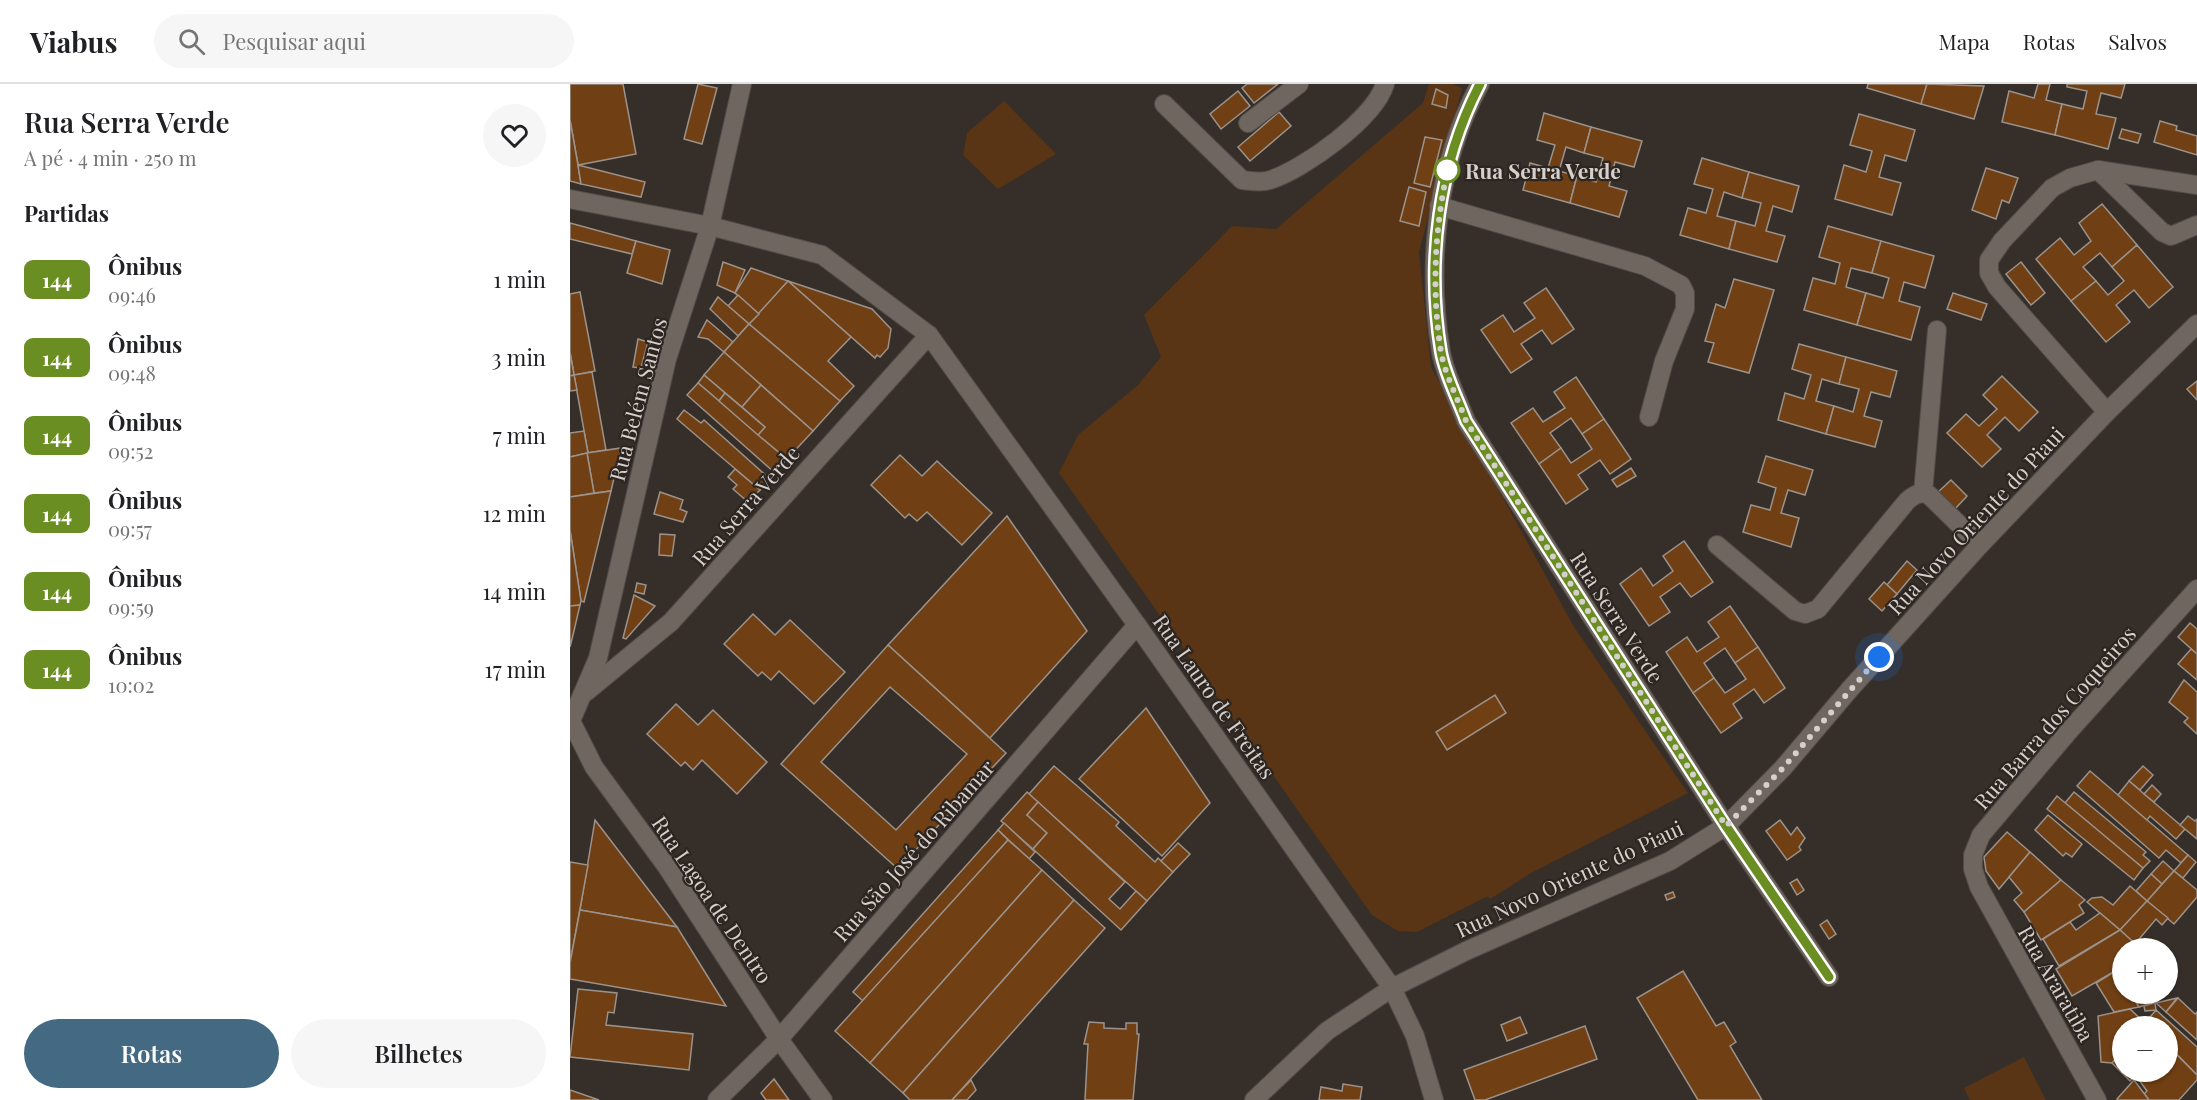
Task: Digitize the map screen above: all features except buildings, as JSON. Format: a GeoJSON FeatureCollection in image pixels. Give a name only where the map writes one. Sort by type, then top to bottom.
{"type":"FeatureCollection","features":[{"type":"Feature","properties":{"kind":"street","name":"Rua Belém Santos"},"geometry":{"type":"LineString","coordinates":[[570,721],[585,694],[598,658],[667,359],[710,226],[742,84]]}},
{"type":"Feature","properties":{"kind":"street"},"geometry":{"type":"LineString","coordinates":[[1248,123],[1299,84]]}},
{"type":"Feature","properties":{"kind":"street"},"geometry":{"type":"LineString","coordinates":[[1164,104],[1242,180],[1267,182],[1298,168],[1359,121],[1381,95],[1385,84]]}},
{"type":"Feature","properties":{"kind":"street","name":"Rua Serra Verde"},"geometry":{"type":"LineString","coordinates":[[1479,84],[1454,142],[1439,206],[1435,283],[1441,354],[1466,421],[1726,826],[1829,977]]}},
{"type":"Feature","properties":{"kind":"street"},"geometry":{"type":"LineString","coordinates":[[2098,170],[2162,232],[2171,236],[2197,225]]}},
{"type":"Feature","properties":{"kind":"street"},"geometry":{"type":"LineString","coordinates":[[2107,412],[1997,287],[1989,273],[1989,260],[2002,241],[2052,188],[2070,178],[2098,170],[2197,185]]}},
{"type":"Feature","properties":{"kind":"street","name":"Rua Lauro de Freitas"},"geometry":{"type":"LineString","coordinates":[[570,199],[710,226],[822,255],[929,335],[1137,625],[1392,988],[1415,1036],[1434,1100]]}},
{"type":"Feature","properties":{"kind":"street"},"geometry":{"type":"LineString","coordinates":[[1439,206],[1645,266],[1681,285],[1685,293],[1685,309],[1664,361],[1649,417]]}},
{"type":"Feature","properties":{"kind":"street","name":"Rua Novo Oriente do Piaui"},"geometry":{"type":"LineString","coordinates":[[1254,1100],[1327,1031],[1392,988],[1466,951],[1670,861],[1726,826],[1783,768],[1850,689],[1980,545],[2107,412],[2197,324]]}},
{"type":"Feature","properties":{"kind":"street"},"geometry":{"type":"LineString","coordinates":[[1923,492],[1937,330]]}},
{"type":"Feature","properties":{"kind":"street","name":"Rua Serra Verde"},"geometry":{"type":"LineString","coordinates":[[585,694],[671,622],[929,335]]}},
{"type":"Feature","properties":{"kind":"street"},"geometry":{"type":"LineString","coordinates":[[1923,492],[1929,495],[1980,545]]}},
{"type":"Feature","properties":{"kind":"street"},"geometry":{"type":"LineString","coordinates":[[1718,545],[1795,611],[1805,614],[1818,609],[1907,501],[1923,492]]}},
{"type":"Feature","properties":{"kind":"street","name":"Rua Barra dos Coqueiros"},"geometry":{"type":"LineString","coordinates":[[1979,887],[1973,869],[1973,855],[1982,835],[2069,731],[2197,589]]}},
{"type":"Feature","properties":{"kind":"street","name":"Rua São José do Ribamar"},"geometry":{"type":"LineString","coordinates":[[717,1100],[779,1039],[1137,625]]}},
{"type":"Feature","properties":{"kind":"street","name":"Rua Lagoa de Dentro"},"geometry":{"type":"LineString","coordinates":[[570,721],[594,767],[666,867],[779,1039],[823,1100]]}},
{"type":"Feature","properties":{"kind":"street","name":"Rua Araratiba"},"geometry":{"type":"LineString","coordinates":[[1979,887],[2097,1100]]}},
{"type":"Feature","properties":{"kind":"shaded area"},"geometry":{"type":"Polygon","coordinates":[[[1429,84],[1453,84],[1462,88],[1419,252],[1431,367],[1574,627],[1688,793],[1531,873],[1490,899],[1488,896],[1417,932],[1398,931],[1372,915],[1059,473],[1078,435],[1138,385],[1161,357],[1144,315],[1232,226],[1276,229],[1423,103],[1429,84]]]}},
{"type":"Feature","properties":{"kind":"shaded area"},"geometry":{"type":"Polygon","coordinates":[[[1004,101],[1056,154],[998,189],[963,155],[967,133],[1004,101]]]}},
{"type":"Feature","properties":{"kind":"shaded area"},"geometry":{"type":"Polygon","coordinates":[[[2024,1057],[2046,1100],[1970,1100],[1964,1088],[2024,1057]]]}},
{"type":"Feature","properties":{"kind":"bus line","name":"144"},"geometry":{"type":"LineString","coordinates":[[1480,84],[1454,142],[1439,206],[1435,283],[1441,354],[1466,421],[1726,826],[1829,977]]}},
{"type":"Feature","properties":{"kind":"place","name":"Rua Serra Verde"},"geometry":{"type":"Point","coordinates":[1447,170]}},
{"type":"Feature","properties":{"kind":"route"},"geometry":{"type":"LineString","coordinates":[[1447,170],[1449,163],[1439,206],[1435,283],[1441,354],[1466,421],[1726,826],[1783,768],[1879,657]]}}]}
